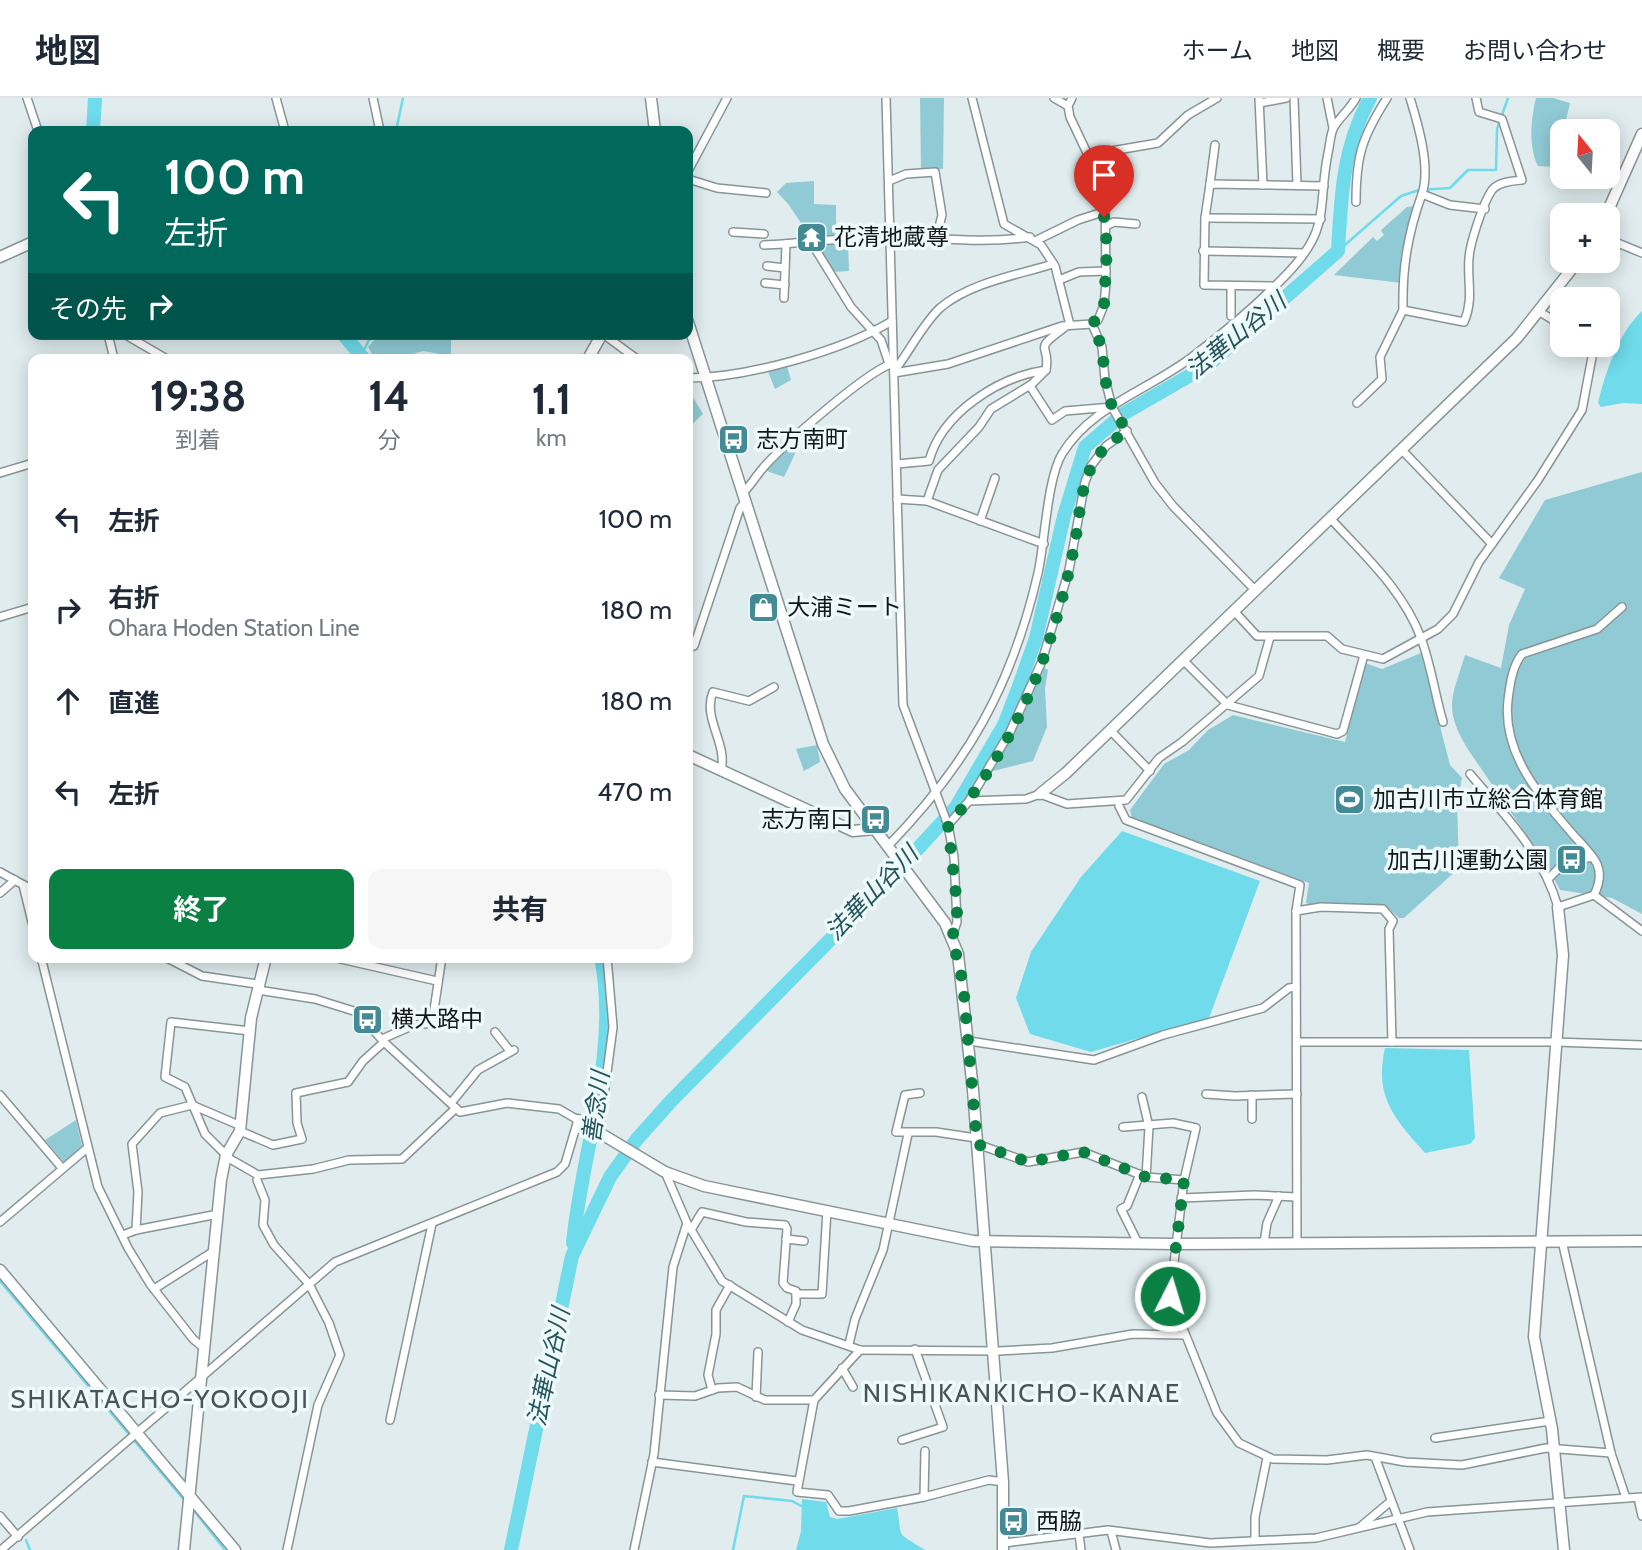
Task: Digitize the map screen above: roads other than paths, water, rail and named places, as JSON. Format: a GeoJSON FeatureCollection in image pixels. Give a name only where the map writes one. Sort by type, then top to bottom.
{"type":"FeatureCollection","features":[{"type":"Feature","properties":{"kind":"street"},"geometry":{"type":"LineString","coordinates":[[27,98],[36,126]]}},
{"type":"Feature","properties":{"kind":"street"},"geometry":{"type":"LineString","coordinates":[[276,98],[284,126]]}},
{"type":"Feature","properties":{"kind":"street"},"geometry":{"type":"LineString","coordinates":[[373,98],[379,126]]}},
{"type":"Feature","properties":{"kind":"street"},"geometry":{"type":"LineString","coordinates":[[651,98],[654,126]]}},
{"type":"Feature","properties":{"kind":"street"},"geometry":{"type":"LineString","coordinates":[[693,162],[727,98]]}},
{"type":"Feature","properties":{"kind":"street"},"geometry":{"type":"LineString","coordinates":[[886,98],[903,705],[948,825],[954,857],[957,910],[957,922],[952,937]]}},
{"type":"Feature","properties":{"kind":"street"},"geometry":{"type":"LineString","coordinates":[[972,98],[1004,224],[1034,239],[1053,264],[1068,325]]}},
{"type":"Feature","properties":{"kind":"street"},"geometry":{"type":"LineString","coordinates":[[893,367],[948,364],[1068,325],[1092,324],[1102,313],[1107,226],[1103,212],[1103,185],[1088,155],[1070,102],[1054,98]]}},
{"type":"Feature","properties":{"kind":"street"},"geometry":{"type":"LineString","coordinates":[[1088,155],[1158,143],[1188,116],[1217,98]]}},
{"type":"Feature","properties":{"kind":"street"},"geometry":{"type":"LineString","coordinates":[[1263,186],[1259,100],[1286,98]]}},
{"type":"Feature","properties":{"kind":"street"},"geometry":{"type":"LineString","coordinates":[[1294,98],[1297,185]]}},
{"type":"Feature","properties":{"kind":"street"},"geometry":{"type":"LineString","coordinates":[[889,849],[935,796],[974,739],[1012,662],[1033,594],[1060,457],[1077,435],[1112,407],[1191,358],[1273,286],[1313,241],[1321,219],[1333,128],[1327,98]]}},
{"type":"Feature","properties":{"kind":"street"},"geometry":{"type":"LineString","coordinates":[[1333,128],[1356,98]]}},
{"type":"Feature","properties":{"kind":"street"},"geometry":{"type":"LineString","coordinates":[[1356,202],[1356,170],[1361,145],[1387,98]]}},
{"type":"Feature","properties":{"kind":"street"},"geometry":{"type":"LineString","coordinates":[[1357,403],[1382,379],[1380,357],[1403,310],[1407,238],[1422,194],[1423,146],[1410,98]]}},
{"type":"Feature","properties":{"kind":"street"},"geometry":{"type":"LineString","coordinates":[[1403,310],[1464,322],[1472,298],[1469,255],[1493,189],[1503,183],[1522,180],[1504,123],[1497,116],[1479,112],[1476,98]]}},
{"type":"Feature","properties":{"kind":"street"},"geometry":{"type":"LineString","coordinates":[[1611,203],[1642,134]]}},
{"type":"Feature","properties":{"kind":"street"},"geometry":{"type":"LineString","coordinates":[[1215,145],[1205,218],[1204,285],[1273,286]]}},
{"type":"Feature","properties":{"kind":"street"},"geometry":{"type":"LineString","coordinates":[[889,181],[906,174],[937,174],[942,215],[936,239]]}},
{"type":"Feature","properties":{"kind":"street"},"geometry":{"type":"LineString","coordinates":[[693,181],[717,188],[766,193]]}},
{"type":"Feature","properties":{"kind":"street"},"geometry":{"type":"LineString","coordinates":[[1210,184],[1324,186]]}},
{"type":"Feature","properties":{"kind":"street"},"geometry":{"type":"LineString","coordinates":[[1422,194],[1450,205],[1485,209]]}},
{"type":"Feature","properties":{"kind":"street"},"geometry":{"type":"LineString","coordinates":[[764,245],[830,238],[890,237],[986,241],[1034,239],[1103,212]]}},
{"type":"Feature","properties":{"kind":"street"},"geometry":{"type":"LineString","coordinates":[[1205,218],[1321,219]]}},
{"type":"Feature","properties":{"kind":"street"},"geometry":{"type":"LineString","coordinates":[[1107,226],[1119,222],[1136,224]]}},
{"type":"Feature","properties":{"kind":"street"},"geometry":{"type":"LineString","coordinates":[[733,232],[764,234]]}},
{"type":"Feature","properties":{"kind":"street"},"geometry":{"type":"LineString","coordinates":[[811,242],[851,307],[881,340],[893,367]]}},
{"type":"Feature","properties":{"kind":"street"},"geometry":{"type":"LineString","coordinates":[[0,257],[28,244]]}},
{"type":"Feature","properties":{"kind":"street"},"geometry":{"type":"LineString","coordinates":[[784,298],[786,244]]}},
{"type":"Feature","properties":{"kind":"street"},"geometry":{"type":"LineString","coordinates":[[1620,244],[1642,253]]}},
{"type":"Feature","properties":{"kind":"street"},"geometry":{"type":"LineString","coordinates":[[1203,251],[1304,253]]}},
{"type":"Feature","properties":{"kind":"street"},"geometry":{"type":"LineString","coordinates":[[693,646],[744,497],[764,467],[851,390],[898,366],[935,314],[946,304],[1003,279],[1053,264]]}},
{"type":"Feature","properties":{"kind":"street"},"geometry":{"type":"LineString","coordinates":[[767,265],[785,268]]}},
{"type":"Feature","properties":{"kind":"street"},"geometry":{"type":"LineString","coordinates":[[1059,280],[1079,272],[1106,271]]}},
{"type":"Feature","properties":{"kind":"street"},"geometry":{"type":"LineString","coordinates":[[970,802],[1026,799],[1040,794],[1110,730],[1517,338],[1569,273]]}},
{"type":"Feature","properties":{"kind":"street"},"geometry":{"type":"LineString","coordinates":[[765,283],[785,285]]}},
{"type":"Feature","properties":{"kind":"street"},"geometry":{"type":"LineString","coordinates":[[1230,286],[1231,316]]}},
{"type":"Feature","properties":{"kind":"street"},"geometry":{"type":"LineString","coordinates":[[1540,312],[1550,318]]}},
{"type":"Feature","properties":{"kind":"street"},"geometry":{"type":"LineString","coordinates":[[693,378],[756,370],[831,348],[892,321]]}},
{"type":"Feature","properties":{"kind":"street"},"geometry":{"type":"LineString","coordinates":[[1092,324],[1102,347],[1105,379],[1112,407],[1155,483],[1173,506],[1255,590]]}},
{"type":"Feature","properties":{"kind":"street"},"geometry":{"type":"LineString","coordinates":[[1046,370],[1042,350],[1045,341],[1068,325]]}},
{"type":"Feature","properties":{"kind":"street"},"geometry":{"type":"LineString","coordinates":[[693,338],[823,744],[845,789],[952,937],[962,975],[1003,1482],[1003,1547],[1111,1531],[1210,1543],[1316,1538],[1399,1517],[1626,1498],[1640,1498],[1642,1516]]}},
{"type":"Feature","properties":{"kind":"street"},"geometry":{"type":"LineString","coordinates":[[134,340],[158,354]]}},
{"type":"Feature","properties":{"kind":"street"},"geometry":{"type":"LineString","coordinates":[[610,340],[630,354]]}},
{"type":"Feature","properties":{"kind":"street"},"geometry":{"type":"LineString","coordinates":[[1234,611],[1258,636],[1327,636],[1342,649],[1383,659],[1421,639],[1453,614],[1466,584],[1582,410],[1592,357]]}},
{"type":"Feature","properties":{"kind":"street"},"geometry":{"type":"LineString","coordinates":[[897,464],[929,461],[939,435],[976,400],[1014,379],[1046,370]]}},
{"type":"Feature","properties":{"kind":"street"},"geometry":{"type":"LineString","coordinates":[[927,501],[938,470],[954,450],[979,427],[996,405],[1030,386],[1046,370]]}},
{"type":"Feature","properties":{"kind":"street"},"geometry":{"type":"LineString","coordinates":[[1030,386],[1052,420],[1065,411],[1112,407]]}},
{"type":"Feature","properties":{"kind":"street"},"geometry":{"type":"LineString","coordinates":[[948,825],[970,802],[1010,732],[1042,661],[1071,560],[1085,482],[1091,466],[1106,446],[1127,431]]}},
{"type":"Feature","properties":{"kind":"street"},"geometry":{"type":"LineString","coordinates":[[1401,449],[1492,544]]}},
{"type":"Feature","properties":{"kind":"street"},"geometry":{"type":"LineString","coordinates":[[0,473],[28,465]]}},
{"type":"Feature","properties":{"kind":"street"},"geometry":{"type":"LineString","coordinates":[[980,521],[995,478]]}},
{"type":"Feature","properties":{"kind":"street"},"geometry":{"type":"LineString","coordinates":[[897,499],[927,501],[1044,544]]}},
{"type":"Feature","properties":{"kind":"street"},"geometry":{"type":"LineString","coordinates":[[1330,518],[1395,589],[1421,639],[1443,722]]}},
{"type":"Feature","properties":{"kind":"street"},"geometry":{"type":"LineString","coordinates":[[1594,895],[1599,878],[1592,858],[1547,804],[1524,770],[1510,734],[1508,703],[1516,663],[1522,654],[1530,649],[1597,629],[1622,607]]}},
{"type":"Feature","properties":{"kind":"street"},"geometry":{"type":"LineString","coordinates":[[0,617],[28,609]]}},
{"type":"Feature","properties":{"kind":"street"},"geometry":{"type":"LineString","coordinates":[[1040,794],[1068,804],[1126,800],[1159,758],[1228,705],[1259,676],[1270,638]]}},
{"type":"Feature","properties":{"kind":"street"},"geometry":{"type":"LineString","coordinates":[[1183,660],[1228,705],[1337,734],[1343,731],[1364,655]]}},
{"type":"Feature","properties":{"kind":"street"},"geometry":{"type":"LineString","coordinates":[[721,769],[724,760],[709,706],[713,692],[749,701],[774,687]]}},
{"type":"Feature","properties":{"kind":"street"},"geometry":{"type":"LineString","coordinates":[[1110,730],[1150,771]]}},
{"type":"Feature","properties":{"kind":"street"},"geometry":{"type":"LineString","coordinates":[[693,758],[853,831],[874,830]]}},
{"type":"Feature","properties":{"kind":"street"},"geometry":{"type":"LineString","coordinates":[[1470,774],[1519,832],[1549,878],[1558,907],[1563,955],[1534,1337],[1555,1448],[1564,1550]]}},
{"type":"Feature","properties":{"kind":"street"},"geometry":{"type":"LineString","coordinates":[[1119,806],[1126,820],[1300,886],[1296,911],[1297,1242]]}},
{"type":"Feature","properties":{"kind":"street"},"geometry":{"type":"LineString","coordinates":[[1549,878],[1563,863],[1592,858]]}},
{"type":"Feature","properties":{"kind":"street"},"geometry":{"type":"LineString","coordinates":[[0,872],[28,888]]}},
{"type":"Feature","properties":{"kind":"street"},"geometry":{"type":"LineString","coordinates":[[0,893],[15,880]]}},
{"type":"Feature","properties":{"kind":"street"},"geometry":{"type":"LineString","coordinates":[[23,885],[28,906]]}},
{"type":"Feature","properties":{"kind":"street"},"geometry":{"type":"LineString","coordinates":[[1558,907],[1594,895]]}},
{"type":"Feature","properties":{"kind":"street"},"geometry":{"type":"LineString","coordinates":[[1594,895],[1642,931]]}},
{"type":"Feature","properties":{"kind":"street"},"geometry":{"type":"LineString","coordinates":[[1296,911],[1321,907],[1382,909],[1393,921],[1389,929],[1392,1042]]}},
{"type":"Feature","properties":{"kind":"street"},"geometry":{"type":"LineString","coordinates":[[42,963],[86,1149],[98,1187],[154,1289],[193,1339],[206,1349]]}},
{"type":"Feature","properties":{"kind":"street"},"geometry":{"type":"LineString","coordinates":[[177,963],[202,976],[350,1009],[362,1015],[383,1041],[466,1113],[498,1104],[559,1109],[665,1172],[704,1186],[983,1241],[1175,1244],[1642,1241]]}},
{"type":"Feature","properties":{"kind":"street"},"geometry":{"type":"LineString","coordinates":[[184,1550],[218,1214],[226,1155],[240,1128],[250,1031],[263,963]]}},
{"type":"Feature","properties":{"kind":"street"},"geometry":{"type":"LineString","coordinates":[[358,963],[437,981]]}},
{"type":"Feature","properties":{"kind":"street"},"geometry":{"type":"LineString","coordinates":[[136,1230],[138,1192],[132,1144],[160,1113],[192,1105],[273,1145],[302,1139],[297,1123],[296,1093],[348,1082],[362,1061],[383,1041],[414,1025],[432,1023],[441,963]]}},
{"type":"Feature","properties":{"kind":"street"},"geometry":{"type":"LineString","coordinates":[[598,1132],[613,1027],[608,963]]}},
{"type":"Feature","properties":{"kind":"street"},"geometry":{"type":"LineString","coordinates":[[968,1041],[1019,1047],[1082,1061],[1094,1060],[1163,1035],[1263,1008],[1289,988],[1296,987]]}},
{"type":"Feature","properties":{"kind":"street"},"geometry":{"type":"LineString","coordinates":[[250,1031],[171,1022],[168,1025],[169,1060],[165,1077],[185,1087],[201,1128],[226,1155],[258,1175],[313,1169],[349,1160],[402,1159],[454,1105],[478,1070],[512,1050],[495,1032]]}},
{"type":"Feature","properties":{"kind":"street"},"geometry":{"type":"LineString","coordinates":[[1298,1042],[1555,1042],[1642,1045]]}},
{"type":"Feature","properties":{"kind":"street"},"geometry":{"type":"LineString","coordinates":[[920,1093],[905,1095],[896,1132],[936,1132],[977,1141],[1028,1162],[1083,1152],[1143,1176],[1184,1180]]}},
{"type":"Feature","properties":{"kind":"street"},"geometry":{"type":"LineString","coordinates":[[1206,1094],[1297,1094]]}},
{"type":"Feature","properties":{"kind":"street"},"geometry":{"type":"LineString","coordinates":[[0,1095],[62,1168]]}},
{"type":"Feature","properties":{"kind":"street"},"geometry":{"type":"LineString","coordinates":[[1252,1096],[1252,1119]]}},
{"type":"Feature","properties":{"kind":"street"},"geometry":{"type":"LineString","coordinates":[[1138,1243],[1121,1209],[1127,1206],[1143,1176],[1148,1124],[1142,1097]]}},
{"type":"Feature","properties":{"kind":"street"},"geometry":{"type":"LineString","coordinates":[[1,1550],[339,1259],[432,1224],[562,1169],[581,1121]]}},
{"type":"Feature","properties":{"kind":"street"},"geometry":{"type":"LineString","coordinates":[[1123,1127],[1173,1123],[1196,1128],[1181,1198],[1170,1296],[1183,1335],[1226,1428],[1247,1448],[1267,1458],[1299,1460],[1367,1455],[1462,1465],[1508,1454],[1555,1448],[1611,1453]]}},
{"type":"Feature","properties":{"kind":"street"},"geometry":{"type":"LineString","coordinates":[[849,1344],[889,1223],[908,1134]]}},
{"type":"Feature","properties":{"kind":"street"},"geometry":{"type":"LineString","coordinates":[[0,1222],[86,1149]]}},
{"type":"Feature","properties":{"kind":"street"},"geometry":{"type":"LineString","coordinates":[[665,1172],[689,1226],[715,1273],[730,1286],[788,1322],[860,1350],[1052,1348],[1133,1334],[1183,1335]]}},
{"type":"Feature","properties":{"kind":"street"},"geometry":{"type":"LineString","coordinates":[[257,1180],[265,1200],[263,1225],[274,1245],[309,1284],[329,1323],[340,1355],[318,1405],[287,1550]]}},
{"type":"Feature","properties":{"kind":"street"},"geometry":{"type":"LineString","coordinates":[[1264,1243],[1268,1221],[1279,1196]]}},
{"type":"Feature","properties":{"kind":"street"},"geometry":{"type":"LineString","coordinates":[[1181,1198],[1296,1197]]}},
{"type":"Feature","properties":{"kind":"street"},"geometry":{"type":"LineString","coordinates":[[634,1550],[652,1462],[673,1267],[689,1226],[702,1212],[746,1223],[785,1225],[783,1283],[796,1294],[822,1294],[827,1210]]}},
{"type":"Feature","properties":{"kind":"street"},"geometry":{"type":"LineString","coordinates":[[123,1236],[136,1230],[218,1214]]}},
{"type":"Feature","properties":{"kind":"street"},"geometry":{"type":"LineString","coordinates":[[390,1420],[432,1224]]}},
{"type":"Feature","properties":{"kind":"street"},"geometry":{"type":"LineString","coordinates":[[786,1239],[804,1241]]}},
{"type":"Feature","properties":{"kind":"street"},"geometry":{"type":"LineString","coordinates":[[1562,1241],[1611,1453],[1626,1498]]}},
{"type":"Feature","properties":{"kind":"street"},"geometry":{"type":"LineString","coordinates":[[154,1289],[215,1251]]}},
{"type":"Feature","properties":{"kind":"street"},"geometry":{"type":"LineString","coordinates":[[0,1270],[134,1438],[189,1503],[235,1550]]}},
{"type":"Feature","properties":{"kind":"street"},"geometry":{"type":"LineString","coordinates":[[712,1390],[708,1375],[716,1334],[716,1310],[730,1286]]}},
{"type":"Feature","properties":{"kind":"street"},"geometry":{"type":"LineString","coordinates":[[788,1322],[796,1304],[796,1294]]}},
{"type":"Feature","properties":{"kind":"street"},"geometry":{"type":"LineString","coordinates":[[902,1440],[943,1427],[915,1349]]}},
{"type":"Feature","properties":{"kind":"street"},"geometry":{"type":"LineString","coordinates":[[860,1350],[814,1400],[797,1492],[828,1495],[839,1511],[924,1497],[974,1483],[1003,1482]]}},
{"type":"Feature","properties":{"kind":"street"},"geometry":{"type":"LineString","coordinates":[[756,1397],[758,1352]]}},
{"type":"Feature","properties":{"kind":"street"},"geometry":{"type":"LineString","coordinates":[[842,1367],[853,1387]]}},
{"type":"Feature","properties":{"kind":"street"},"geometry":{"type":"LineString","coordinates":[[659,1395],[686,1396],[737,1387],[756,1397],[814,1400]]}},
{"type":"Feature","properties":{"kind":"street"},"geometry":{"type":"LineString","coordinates":[[1435,1438],[1550,1421]]}},
{"type":"Feature","properties":{"kind":"street"},"geometry":{"type":"LineString","coordinates":[[924,1497],[925,1451]]}},
{"type":"Feature","properties":{"kind":"street"},"geometry":{"type":"LineString","coordinates":[[1375,1457],[1410,1550]]}},
{"type":"Feature","properties":{"kind":"street"},"geometry":{"type":"LineString","coordinates":[[1262,1550],[1255,1517],[1267,1458]]}},
{"type":"Feature","properties":{"kind":"street"},"geometry":{"type":"LineString","coordinates":[[652,1462],[797,1481]]}},
{"type":"Feature","properties":{"kind":"street"},"geometry":{"type":"LineString","coordinates":[[1359,1527],[1391,1501]]}},
{"type":"Feature","properties":{"kind":"street"},"geometry":{"type":"LineString","coordinates":[[0,1516],[18,1537]]}},
{"type":"Feature","properties":{"kind":"street"},"geometry":{"type":"LineString","coordinates":[[1111,1531],[1116,1550]]}},
{"type":"Feature","properties":{"kind":"street"},"geometry":{"type":"LineString","coordinates":[[1079,1534],[1082,1550]]}},
{"type":"Feature","properties":{"kind":"waterway","name":"善念川"},"geometry":{"type":"LineString","coordinates":[[93,126],[95,98]]}},
{"type":"Feature","properties":{"kind":"waterway"},"geometry":{"type":"LineString","coordinates":[[397,126],[403,98]]}},
{"type":"Feature","properties":{"kind":"waterway","name":"法華山谷川"},"geometry":{"type":"LineString","coordinates":[[511,1550],[572,1256],[610,1177],[637,1139],[672,1100],[892,877],[956,807],[1004,725],[1018,689],[1036,638],[1064,516],[1085,447],[1123,414],[1208,365],[1338,251],[1345,172],[1354,135],[1370,98]]}},
{"type":"Feature","properties":{"kind":"waterway"},"geometry":{"type":"LineString","coordinates":[[1338,251],[1401,196],[1419,190],[1450,188],[1468,170],[1496,170],[1497,129],[1508,98]]}},
{"type":"Feature","properties":{"kind":"waterway","name":"善念川"},"geometry":{"type":"LineString","coordinates":[[348,340],[360,354]]}},
{"type":"Feature","properties":{"kind":"waterway"},"geometry":{"type":"LineString","coordinates":[[362,354],[369,340]]}},
{"type":"Feature","properties":{"kind":"waterway","name":"善念川"},"geometry":{"type":"LineString","coordinates":[[573,1243],[603,1065],[606,993],[602,963]]}},
{"type":"Feature","properties":{"kind":"waterway"},"geometry":{"type":"LineString","coordinates":[[0,1281],[185,1501]]}},
{"type":"Feature","properties":{"kind":"waterway"},"geometry":{"type":"LineString","coordinates":[[733,1550],[744,1496],[792,1501],[805,1508]]}},
{"type":"Feature","properties":{"kind":"waterway"},"geometry":{"type":"LineString","coordinates":[[192,1508],[225,1550]]}},
{"type":"Feature","properties":{"kind":"waterway"},"geometry":{"type":"LineString","coordinates":[[26,1540],[30,1550]]}},
{"type":"Feature","properties":{"kind":"place","name":"花清地蔵尊"},"geometry":{"type":"Point","coordinates":[811,237]}},
{"type":"Feature","properties":{"kind":"place","name":"志方南町"},"geometry":{"type":"Point","coordinates":[733,439]}},
{"type":"Feature","properties":{"kind":"place","name":"大浦ミート"},"geometry":{"type":"Point","coordinates":[764,607]}},
{"type":"Feature","properties":{"kind":"place","name":"加古川市立総合体育館"},"geometry":{"type":"Point","coordinates":[1350,799]}},
{"type":"Feature","properties":{"kind":"place","name":"志方南口"},"geometry":{"type":"Point","coordinates":[876,819]}},
{"type":"Feature","properties":{"kind":"place","name":"加古川運動公園"},"geometry":{"type":"Point","coordinates":[1571,860]}},
{"type":"Feature","properties":{"kind":"place","name":"横大路中"},"geometry":{"type":"Point","coordinates":[368,1019]}},
{"type":"Feature","properties":{"kind":"place","name":"西脇"},"geometry":{"type":"Point","coordinates":[1013,1521]}},
{"type":"Feature","properties":{"kind":"district","name":"NISHIKANKICHO-KANAE"},"geometry":{"type":"Point","coordinates":[1022,1393]}},
{"type":"Feature","properties":{"kind":"district","name":"SHIKATACHO-YOKOOJI"},"geometry":{"type":"Point","coordinates":[160,1399]}}]}
